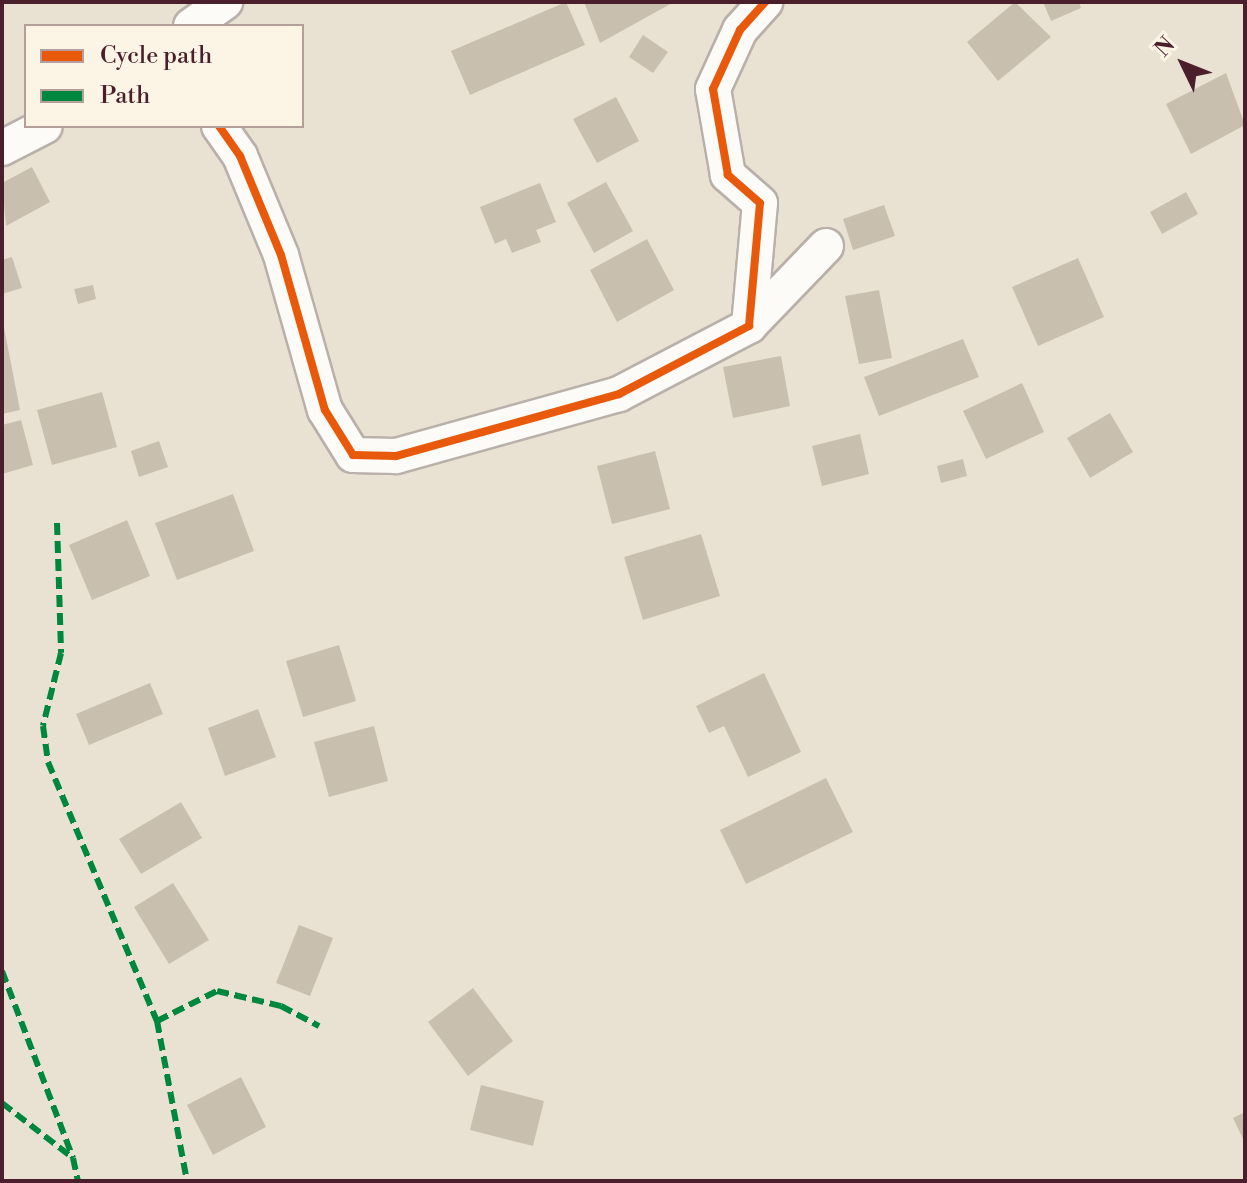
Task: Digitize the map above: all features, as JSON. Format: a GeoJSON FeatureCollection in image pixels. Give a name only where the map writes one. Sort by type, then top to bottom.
{"type":"FeatureCollection","features":[{"type":"Feature","properties":{"kind":"street"},"geometry":{"type":"LineString","coordinates":[[194,24],[225,2]]}},
{"type":"Feature","properties":{"kind":"street"},"geometry":{"type":"LineString","coordinates":[[749,326],[760,203],[728,175],[713,89],[740,30],[765,2]]}},
{"type":"Feature","properties":{"kind":"street"},"geometry":{"type":"LineString","coordinates":[[2,148],[41,128]]}},
{"type":"Feature","properties":{"kind":"street"},"geometry":{"type":"LineString","coordinates":[[220,128],[240,156],[281,255],[325,410],[353,455],[396,456],[619,394],[749,326],[826,246]]}},
{"type":"Feature","properties":{"kind":"building"},"geometry":{"type":"Polygon","coordinates":[[[566,2],[585,45],[470,95],[451,51],[566,2]]]}},
{"type":"Feature","properties":{"kind":"building"},"geometry":{"type":"Polygon","coordinates":[[[584,2],[674,2],[600,43],[584,2]]]}},
{"type":"Feature","properties":{"kind":"building"},"geometry":{"type":"Polygon","coordinates":[[[1015,2],[1051,37],[998,81],[967,42],[1015,2]]]}},
{"type":"Feature","properties":{"kind":"building"},"geometry":{"type":"Polygon","coordinates":[[[1043,2],[1079,2],[1081,8],[1051,21],[1043,2]]]}},
{"type":"Feature","properties":{"kind":"building"},"geometry":{"type":"Polygon","coordinates":[[[643,35],[668,52],[653,73],[629,57],[643,35]]]}},
{"type":"Feature","properties":{"kind":"building"},"geometry":{"type":"Polygon","coordinates":[[[1226,73],[1245,125],[1191,154],[1166,104],[1226,73]]]}},
{"type":"Feature","properties":{"kind":"building"},"geometry":{"type":"Polygon","coordinates":[[[616,97],[639,141],[597,163],[573,119],[616,97]]]}},
{"type":"Feature","properties":{"kind":"building"},"geometry":{"type":"Polygon","coordinates":[[[32,167],[50,202],[6,226],[2,183],[32,167]]]}},
{"type":"Feature","properties":{"kind":"building"},"geometry":{"type":"Polygon","coordinates":[[[606,182],[633,231],[594,253],[567,203],[606,182]]]}},
{"type":"Feature","properties":{"kind":"building"},"geometry":{"type":"Polygon","coordinates":[[[540,183],[556,222],[536,230],[541,242],[512,253],[506,239],[495,244],[480,207],[540,183]]]}},
{"type":"Feature","properties":{"kind":"building"},"geometry":{"type":"Polygon","coordinates":[[[1186,192],[1198,214],[1162,234],[1150,212],[1186,192]]]}},
{"type":"Feature","properties":{"kind":"building"},"geometry":{"type":"Polygon","coordinates":[[[884,205],[895,236],[853,250],[843,219],[884,205]]]}},
{"type":"Feature","properties":{"kind":"building"},"geometry":{"type":"Polygon","coordinates":[[[647,239],[674,290],[617,322],[590,270],[647,239]]]}},
{"type":"Feature","properties":{"kind":"building"},"geometry":{"type":"Polygon","coordinates":[[[12,257],[22,288],[2,294],[2,260],[12,257]]]}},
{"type":"Feature","properties":{"kind":"building"},"geometry":{"type":"Polygon","coordinates":[[[1078,258],[1104,317],[1038,346],[1012,287],[1078,258]]]}},
{"type":"Feature","properties":{"kind":"building"},"geometry":{"type":"Polygon","coordinates":[[[93,285],[96,299],[78,304],[74,289],[93,285]]]}},
{"type":"Feature","properties":{"kind":"building"},"geometry":{"type":"Polygon","coordinates":[[[879,290],[892,358],[859,364],[845,296],[879,290]]]}},
{"type":"Feature","properties":{"kind":"building"},"geometry":{"type":"Polygon","coordinates":[[[2,317],[20,410],[2,414],[2,317]]]}},
{"type":"Feature","properties":{"kind":"building"},"geometry":{"type":"Polygon","coordinates":[[[963,339],[979,377],[879,416],[864,377],[963,339]]]}},
{"type":"Feature","properties":{"kind":"building"},"geometry":{"type":"Polygon","coordinates":[[[781,356],[790,406],[733,418],[723,367],[781,356]]]}},
{"type":"Feature","properties":{"kind":"building"},"geometry":{"type":"Polygon","coordinates":[[[1022,383],[1044,432],[986,459],[963,411],[1022,383]]]}},
{"type":"Feature","properties":{"kind":"building"},"geometry":{"type":"Polygon","coordinates":[[[102,392],[117,447],[52,465],[37,410],[102,392]]]}},
{"type":"Feature","properties":{"kind":"building"},"geometry":{"type":"Polygon","coordinates":[[[1110,413],[1133,452],[1090,478],[1067,438],[1110,413]]]}},
{"type":"Feature","properties":{"kind":"building"},"geometry":{"type":"Polygon","coordinates":[[[21,420],[33,465],[2,474],[2,425],[21,420]]]}},
{"type":"Feature","properties":{"kind":"building"},"geometry":{"type":"Polygon","coordinates":[[[860,434],[869,474],[822,486],[812,446],[860,434]]]}},
{"type":"Feature","properties":{"kind":"building"},"geometry":{"type":"Polygon","coordinates":[[[159,441],[168,467],[139,477],[131,451],[159,441]]]}},
{"type":"Feature","properties":{"kind":"building"},"geometry":{"type":"Polygon","coordinates":[[[655,451],[670,509],[612,524],[597,466],[655,451]]]}},
{"type":"Feature","properties":{"kind":"building"},"geometry":{"type":"Polygon","coordinates":[[[963,459],[967,476],[941,483],[937,466],[963,459]]]}},
{"type":"Feature","properties":{"kind":"building"},"geometry":{"type":"Polygon","coordinates":[[[233,494],[254,551],[177,580],[155,523],[233,494]]]}},
{"type":"Feature","properties":{"kind":"building"},"geometry":{"type":"Polygon","coordinates":[[[127,520],[150,576],[92,600],[69,545],[127,520]]]}},
{"type":"Feature","properties":{"kind":"building"},"geometry":{"type":"Polygon","coordinates":[[[701,534],[720,596],[643,620],[624,557],[701,534]]]}},
{"type":"Feature","properties":{"kind":"building"},"geometry":{"type":"Polygon","coordinates":[[[339,645],[356,701],[303,717],[286,661],[339,645]]]}},
{"type":"Feature","properties":{"kind":"building"},"geometry":{"type":"Polygon","coordinates":[[[764,673],[801,752],[748,777],[724,726],[709,733],[696,706],[764,673]]]}},
{"type":"Feature","properties":{"kind":"building"},"geometry":{"type":"Polygon","coordinates":[[[150,683],[163,714],[89,745],[76,714],[150,683]]]}},
{"type":"Feature","properties":{"kind":"building"},"geometry":{"type":"Polygon","coordinates":[[[258,709],[276,757],[225,776],[208,728],[258,709]]]}},
{"type":"Feature","properties":{"kind":"building"},"geometry":{"type":"Polygon","coordinates":[[[374,726],[388,781],[329,797],[314,742],[374,726]]]}},
{"type":"Feature","properties":{"kind":"building"},"geometry":{"type":"Polygon","coordinates":[[[826,778],[853,832],[746,884],[720,830],[826,778]]]}},
{"type":"Feature","properties":{"kind":"building"},"geometry":{"type":"Polygon","coordinates":[[[181,802],[202,838],[141,874],[119,839],[181,802]]]}},
{"type":"Feature","properties":{"kind":"building"},"geometry":{"type":"Polygon","coordinates":[[[173,883],[209,940],[169,964],[134,907],[173,883]]]}},
{"type":"Feature","properties":{"kind":"building"},"geometry":{"type":"Polygon","coordinates":[[[299,925],[333,938],[310,996],[276,983],[299,925]]]}},
{"type":"Feature","properties":{"kind":"building"},"geometry":{"type":"Polygon","coordinates":[[[473,988],[513,1041],[468,1076],[428,1022],[473,988]]]}},
{"type":"Feature","properties":{"kind":"building"},"geometry":{"type":"Polygon","coordinates":[[[241,1077],[266,1127],[213,1155],[187,1105],[241,1077]]]}},
{"type":"Feature","properties":{"kind":"building"},"geometry":{"type":"Polygon","coordinates":[[[481,1085],[544,1101],[533,1146],[470,1130],[481,1085]]]}},
{"type":"Feature","properties":{"kind":"building"},"geometry":{"type":"Polygon","coordinates":[[[1245,1112],[1245,1143],[1233,1118],[1245,1112]]]}},
{"type":"Feature","properties":{"kind":"marked path"},"geometry":{"type":"LineString","coordinates":[[57,523],[61,653],[43,726],[48,762],[157,1021],[217,991],[281,1006],[319,1026]]}},
{"type":"Feature","properties":{"kind":"marked path"},"geometry":{"type":"LineString","coordinates":[[2,971],[73,1158]]}},
{"type":"Feature","properties":{"kind":"marked path"},"geometry":{"type":"LineString","coordinates":[[157,1021],[187,1181]]}},
{"type":"Feature","properties":{"kind":"marked path"},"geometry":{"type":"LineString","coordinates":[[2,1103],[73,1158],[78,1181]]}},
{"type":"Feature","properties":{"kind":"cycle path"},"geometry":{"type":"LineString","coordinates":[[220,128],[240,156],[281,255],[325,410],[353,455],[396,456],[619,394],[749,326],[760,203],[728,175],[713,89],[740,30],[765,2]]}}]}
